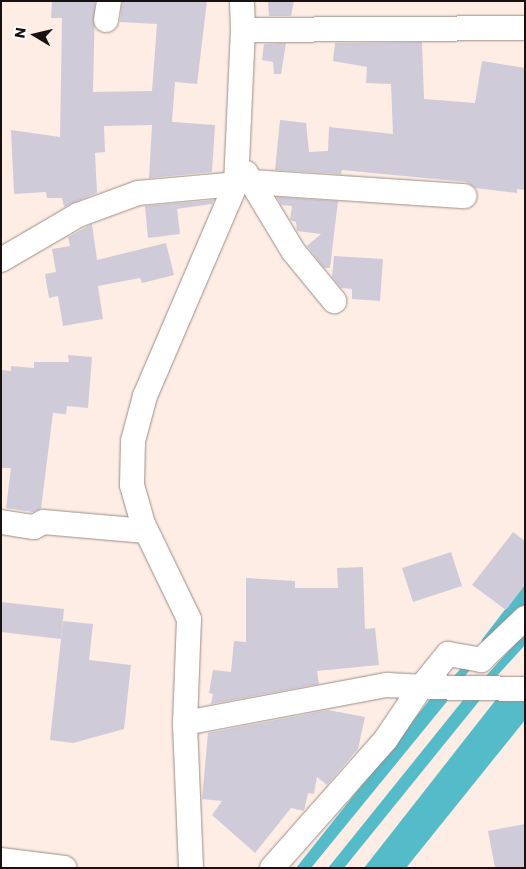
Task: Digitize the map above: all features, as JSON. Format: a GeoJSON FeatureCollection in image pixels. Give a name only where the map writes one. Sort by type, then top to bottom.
{"type":"FeatureCollection","features":[{"type":"Feature","properties":{"kind":"street"},"geometry":{"type":"LineString","coordinates":[[242,1],[243,30],[236,158],[244,183],[293,252],[334,301]]}},
{"type":"Feature","properties":{"kind":"street"},"geometry":{"type":"LineString","coordinates":[[243,30],[525,28]]}},
{"type":"Feature","properties":{"kind":"street"},"geometry":{"type":"LineString","coordinates":[[191,868],[185,723],[189,619],[146,531],[132,484],[133,441],[145,396],[244,183]]}},
{"type":"Feature","properties":{"kind":"street"},"geometry":{"type":"LineString","coordinates":[[1,260],[78,214],[138,193],[244,183],[466,196]]}},
{"type":"Feature","properties":{"kind":"street"},"geometry":{"type":"LineString","coordinates":[[1,522],[34,527],[44,522],[146,531]]}},
{"type":"Feature","properties":{"kind":"street"},"geometry":{"type":"LineString","coordinates":[[272,868],[386,739],[428,687],[448,654],[481,660],[516,625],[525,612]]}},
{"type":"Feature","properties":{"kind":"street"},"geometry":{"type":"LineString","coordinates":[[185,723],[387,685],[525,689]]}},
{"type":"Feature","properties":{"kind":"street"},"geometry":{"type":"LineString","coordinates":[[1,860],[64,868]]}},
{"type":"Feature","properties":{"kind":"water"},"geometry":{"type":"Polygon","coordinates":[[[498,697],[525,698],[525,720],[406,868],[364,868],[498,697]]]}},
{"type":"Feature","properties":{"kind":"water"},"geometry":{"type":"Polygon","coordinates":[[[431,698],[449,699],[311,868],[296,868],[431,698]]]}},
{"type":"Feature","properties":{"kind":"water"},"geometry":{"type":"Polygon","coordinates":[[[464,699],[480,700],[344,868],[328,868],[464,699]]]}},
{"type":"Feature","properties":{"kind":"building"},"geometry":{"type":"Polygon","coordinates":[[[52,1],[95,1],[93,92],[152,91],[157,24],[120,22],[122,1],[207,1],[197,84],[175,82],[172,122],[215,125],[212,172],[149,178],[152,125],[104,126],[105,152],[95,153],[97,193],[64,207],[62,198],[47,198],[46,192],[14,194],[11,130],[60,137],[62,18],[51,18],[52,1]]]}},
{"type":"Feature","properties":{"kind":"building"},"geometry":{"type":"Polygon","coordinates":[[[268,1],[294,1],[291,16],[269,16],[268,1]]]}},
{"type":"Feature","properties":{"kind":"building"},"geometry":{"type":"Polygon","coordinates":[[[422,42],[424,99],[475,103],[482,61],[525,68],[525,190],[517,189],[517,193],[476,188],[466,182],[342,170],[341,174],[275,170],[280,120],[306,123],[309,152],[328,151],[329,127],[393,134],[391,84],[366,83],[367,67],[333,61],[335,43],[422,42]]]}},
{"type":"Feature","properties":{"kind":"building"},"geometry":{"type":"Polygon","coordinates":[[[286,43],[281,74],[274,74],[273,62],[262,60],[264,44],[286,43]]]}},
{"type":"Feature","properties":{"kind":"building"},"geometry":{"type":"Polygon","coordinates":[[[277,197],[338,201],[330,268],[324,268],[307,246],[321,234],[297,231],[296,222],[290,220],[292,206],[281,205],[277,197]]]}},
{"type":"Feature","properties":{"kind":"building"},"geometry":{"type":"Polygon","coordinates":[[[214,200],[212,204],[177,209],[180,234],[148,238],[145,206],[214,200]]]}},
{"type":"Feature","properties":{"kind":"building"},"geometry":{"type":"Polygon","coordinates":[[[92,224],[97,260],[166,243],[174,275],[142,283],[140,278],[98,286],[103,319],[63,326],[58,296],[49,298],[45,274],[56,272],[52,249],[70,246],[68,237],[92,224]]]}},
{"type":"Feature","properties":{"kind":"building"},"geometry":{"type":"Polygon","coordinates":[[[334,256],[383,259],[380,301],[352,299],[352,289],[341,288],[332,277],[334,256]]]}},
{"type":"Feature","properties":{"kind":"building"},"geometry":{"type":"Polygon","coordinates":[[[68,355],[92,357],[88,408],[67,406],[66,414],[53,413],[41,509],[33,512],[6,508],[11,468],[1,468],[1,370],[11,371],[11,366],[34,368],[34,362],[69,362],[68,355]]]}},
{"type":"Feature","properties":{"kind":"building"},"geometry":{"type":"Polygon","coordinates":[[[513,532],[525,541],[525,585],[506,610],[472,585],[513,532]]]}},
{"type":"Feature","properties":{"kind":"building"},"geometry":{"type":"Polygon","coordinates":[[[451,552],[462,586],[413,602],[402,568],[451,552]]]}},
{"type":"Feature","properties":{"kind":"building"},"geometry":{"type":"Polygon","coordinates":[[[363,567],[365,629],[375,628],[379,665],[317,671],[319,684],[211,704],[213,694],[209,693],[213,670],[231,672],[234,641],[246,642],[246,578],[295,581],[295,588],[338,588],[337,568],[363,567]]]}},
{"type":"Feature","properties":{"kind":"building"},"geometry":{"type":"Polygon","coordinates":[[[1,602],[64,609],[61,639],[1,632],[1,602]]]}},
{"type":"Feature","properties":{"kind":"building"},"geometry":{"type":"Polygon","coordinates":[[[63,621],[93,624],[89,660],[131,665],[124,729],[73,743],[50,740],[63,621]]]}},
{"type":"Feature","properties":{"kind":"building"},"geometry":{"type":"Polygon","coordinates":[[[328,710],[365,717],[358,749],[327,785],[317,777],[314,794],[308,793],[304,811],[291,808],[255,853],[212,815],[222,801],[202,799],[208,733],[328,710]]]}},
{"type":"Feature","properties":{"kind":"building"},"geometry":{"type":"Polygon","coordinates":[[[525,824],[525,868],[495,868],[488,831],[525,824]]]}},
{"type":"Feature","properties":{"kind":"waterway"},"geometry":{"type":"LineString","coordinates":[[486,641],[525,590]]}},
{"type":"Feature","properties":{"kind":"waterway"},"geometry":{"type":"LineString","coordinates":[[512,617],[525,601]]}},
{"type":"Feature","properties":{"kind":"waterway"},"geometry":{"type":"LineString","coordinates":[[485,683],[525,639]]}},
{"type":"Feature","properties":{"kind":"waterway"},"geometry":{"type":"LineString","coordinates":[[454,682],[471,663]]}}]}
